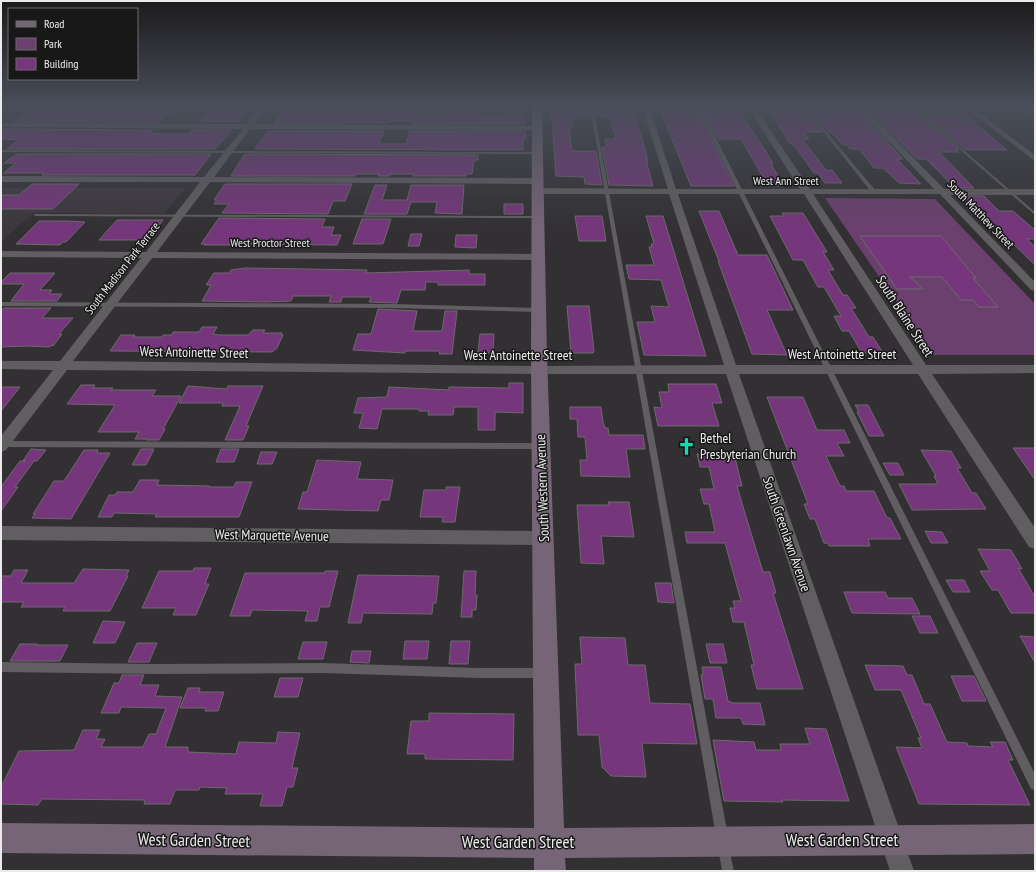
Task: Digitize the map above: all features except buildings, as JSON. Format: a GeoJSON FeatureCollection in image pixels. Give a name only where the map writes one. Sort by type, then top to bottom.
{"type":"FeatureCollection","features":[{"type":"Feature","properties":{"kind":"main road","name":"South Western Avenue"},"geometry":{"type":"LineString","coordinates":[[538,147],[539,370],[544,538],[550,857]]}},
{"type":"Feature","properties":{"kind":"main road","name":"West Garden Street"},"geometry":{"type":"LineString","coordinates":[[1,838],[550,857],[723,841],[1035,839]]}},
{"type":"Feature","properties":{"kind":"street","name":"South Madison Park Terrace"},"geometry":{"type":"LineString","coordinates":[[1,444],[64,366],[148,254],[232,147]]}},
{"type":"Feature","properties":{"kind":"street","name":"South Greenlawn Avenue"},"geometry":{"type":"LineString","coordinates":[[659,147],[731,370],[902,871]]}},
{"type":"Feature","properties":{"kind":"street","name":"South Blaine Street"},"geometry":{"type":"LineString","coordinates":[[778,147],[1035,542]]}},
{"type":"Feature","properties":{"kind":"street","name":"South Matthew Street"},"geometry":{"type":"LineString","coordinates":[[899,147],[1035,288]]}},
{"type":"Feature","properties":{"kind":"street"},"geometry":{"type":"LineString","coordinates":[[1019,147],[1035,159]]}},
{"type":"Feature","properties":{"kind":"street","name":"West Ann Street"},"geometry":{"type":"LineString","coordinates":[[1,179],[206,180],[537,186],[606,192],[1035,192]]}},
{"type":"Feature","properties":{"kind":"street","name":"West Proctor Street"},"geometry":{"type":"LineString","coordinates":[[1,254],[538,257]]}},
{"type":"Feature","properties":{"kind":"street","name":"West Antoinette Street"},"geometry":{"type":"LineString","coordinates":[[1,365],[539,370],[1035,369]]}},
{"type":"Feature","properties":{"kind":"street","name":"West Marquette Avenue"},"geometry":{"type":"LineString","coordinates":[[1,533],[544,538]]}},
{"type":"Feature","properties":{"kind":"lane"},"geometry":{"type":"LineString","coordinates":[[598,147],[728,871]]}},
{"type":"Feature","properties":{"kind":"lane"},"geometry":{"type":"LineString","coordinates":[[718,147],[1035,785]]}},
{"type":"Feature","properties":{"kind":"lane"},"geometry":{"type":"LineString","coordinates":[[837,147],[874,192]]}},
{"type":"Feature","properties":{"kind":"lane"},"geometry":{"type":"LineString","coordinates":[[958,147],[1035,214]]}},
{"type":"Feature","properties":{"kind":"lane"},"geometry":{"type":"LineString","coordinates":[[1,151],[538,153]]}},
{"type":"Feature","properties":{"kind":"lane"},"geometry":{"type":"LineString","coordinates":[[36,215],[538,217]]}},
{"type":"Feature","properties":{"kind":"lane"},"geometry":{"type":"LineString","coordinates":[[1,304],[392,306],[538,310]]}},
{"type":"Feature","properties":{"kind":"lane"},"geometry":{"type":"LineString","coordinates":[[1,444],[541,446]]}},
{"type":"Feature","properties":{"kind":"lane"},"geometry":{"type":"LineString","coordinates":[[1,667],[154,669],[324,668],[479,673],[546,673]]}},
{"type":"Feature","properties":{"kind":"shaded area"},"geometry":{"type":"Polygon","coordinates":[[[1,188],[185,188],[165,213],[33,213],[1,242],[1,188]]]}},
{"type":"Feature","properties":{"kind":"green space"},"geometry":{"type":"Polygon","coordinates":[[[825,198],[935,199],[1035,304],[1035,355],[933,355],[825,198]]]}},
{"type":"Feature","properties":{"kind":"place","name":"Bethel Presbyterian Church"},"geometry":{"type":"Point","coordinates":[687,446]}}]}
